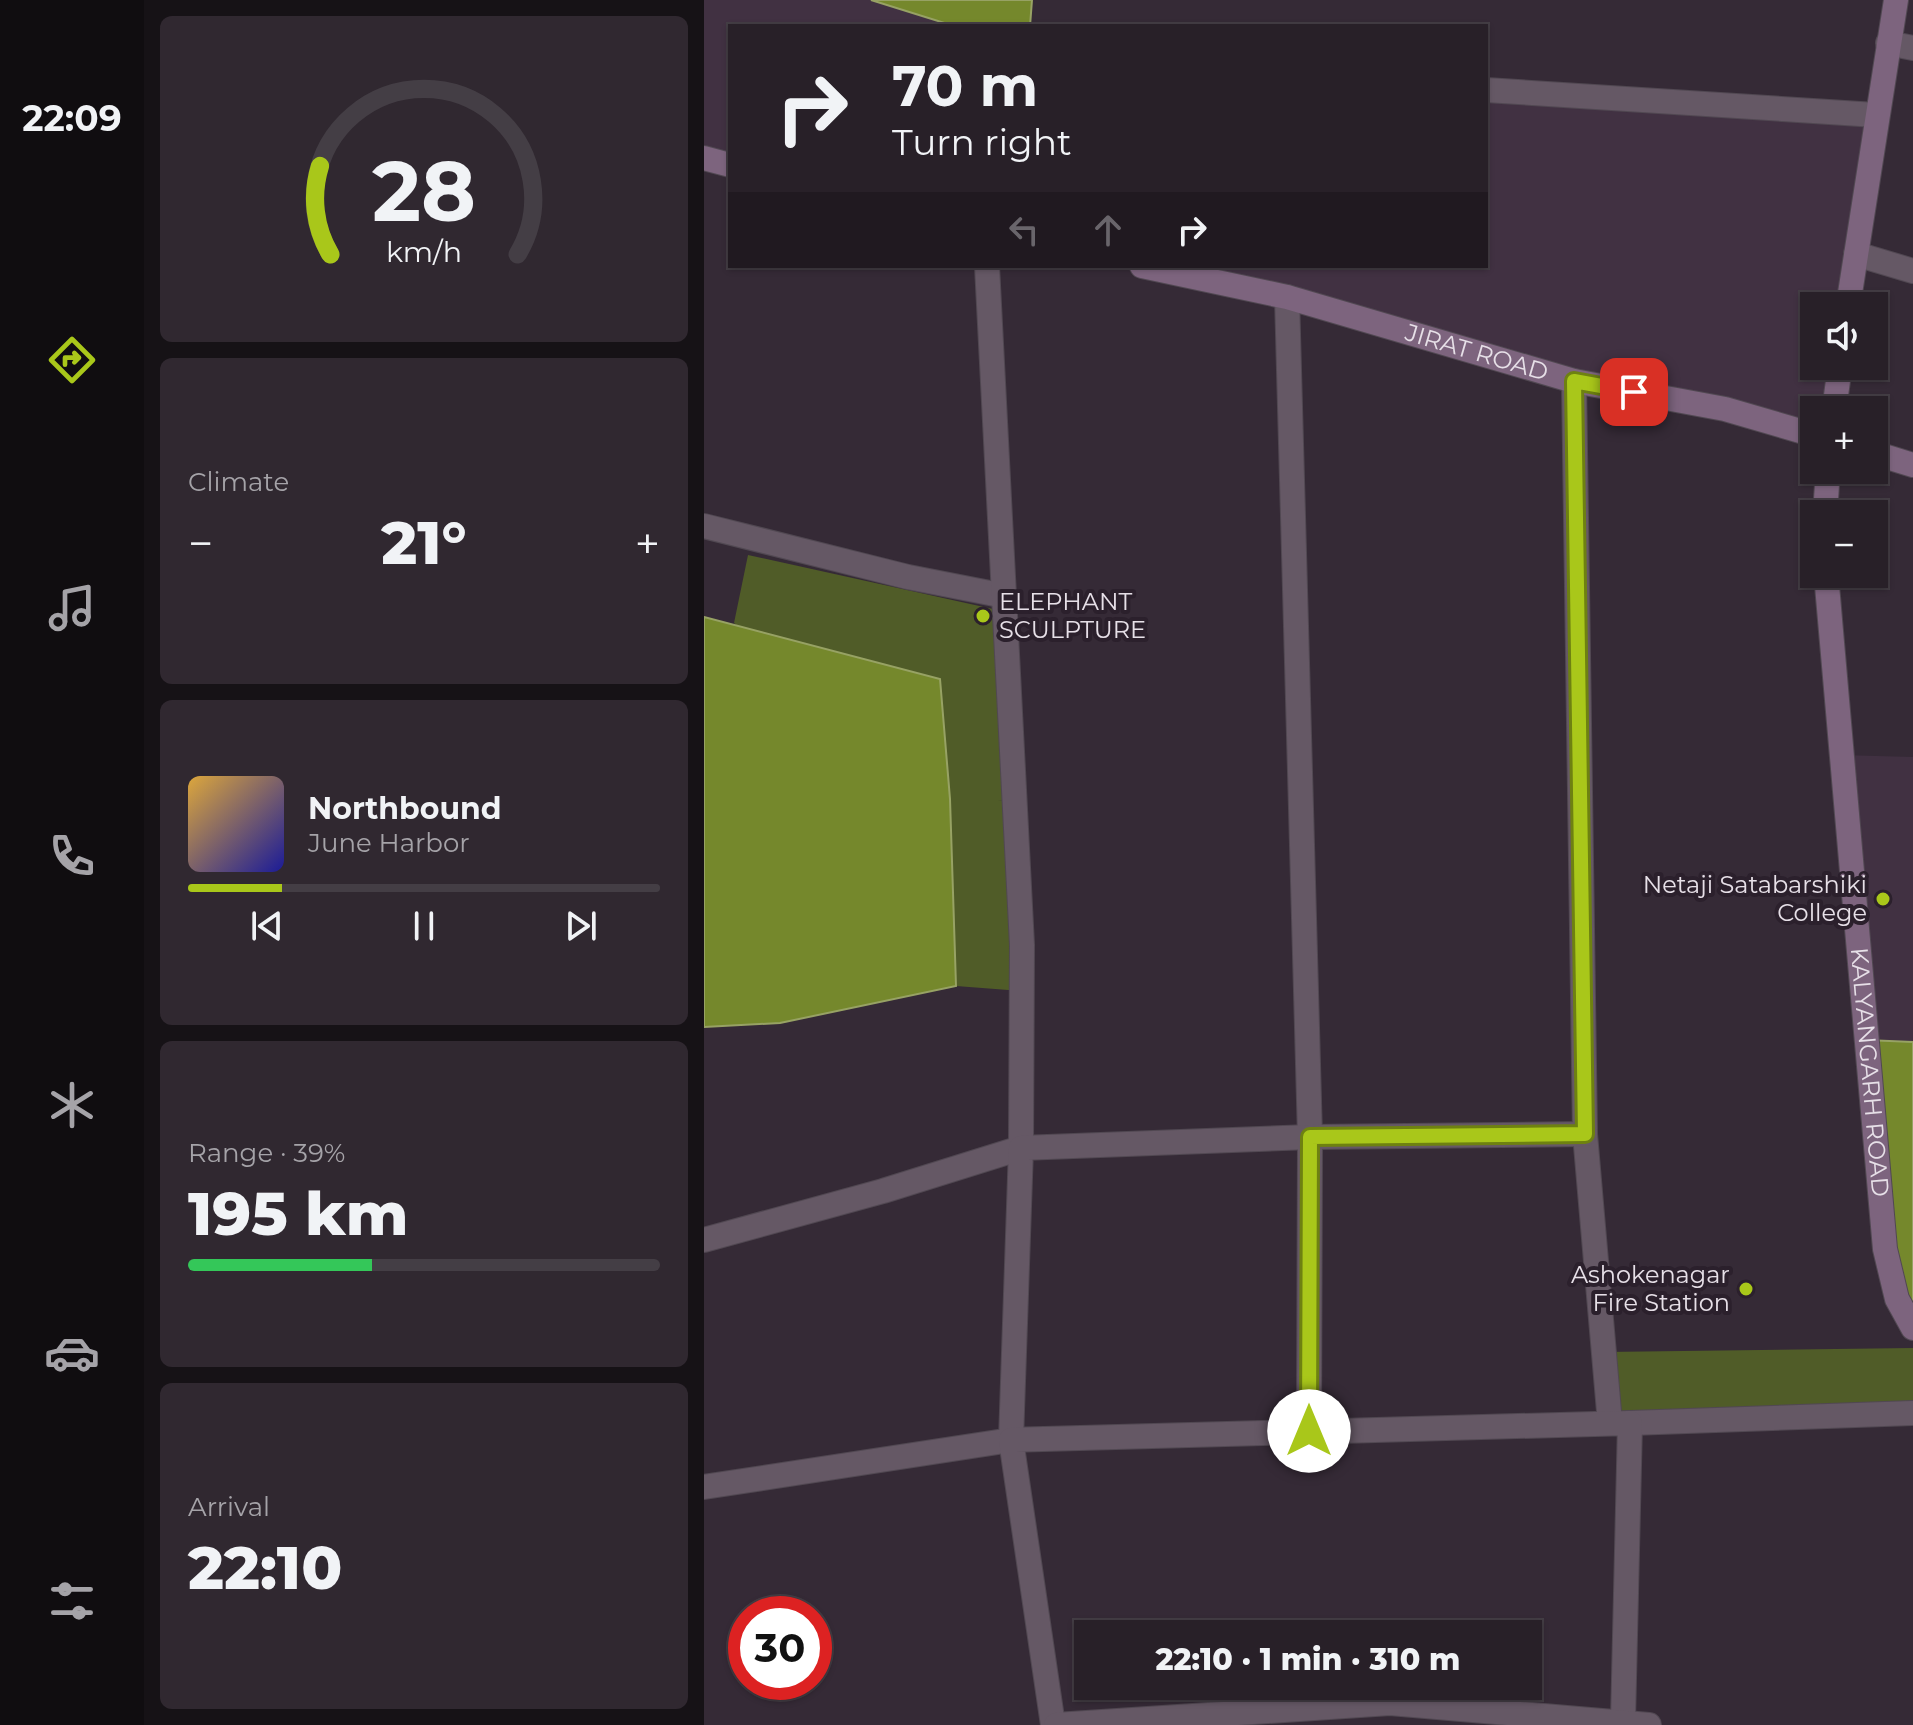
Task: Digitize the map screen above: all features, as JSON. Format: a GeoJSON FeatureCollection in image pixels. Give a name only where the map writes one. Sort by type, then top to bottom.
{"type":"FeatureCollection","features":[{"type":"Feature","properties":{"kind":"main road"},"geometry":{"type":"LineString","coordinates":[[1850,292],[1896,0]]}},
{"type":"Feature","properties":{"kind":"main road"},"geometry":{"type":"LineString","coordinates":[[704,158],[728,164]]}},
{"type":"Feature","properties":{"kind":"main road","name":"JIRAT ROAD"},"geometry":{"type":"LineString","coordinates":[[1151,268],[1287,297],[1574,381],[1725,409],[1800,431]]}},
{"type":"Feature","properties":{"kind":"main road"},"geometry":{"type":"LineString","coordinates":[[1888,457],[1913,465]]}},
{"type":"Feature","properties":{"kind":"main road","name":"KALYANGARH ROAD"},"geometry":{"type":"LineString","coordinates":[[1827,588],[1885,1249],[1897,1299],[1913,1328]]}},
{"type":"Feature","properties":{"kind":"street"},"geometry":{"type":"LineString","coordinates":[[1888,43],[1913,48]]}},
{"type":"Feature","properties":{"kind":"street"},"geometry":{"type":"LineString","coordinates":[[1488,90],[1876,115]]}},
{"type":"Feature","properties":{"kind":"street"},"geometry":{"type":"LineString","coordinates":[[1856,254],[1913,271]]}},
{"type":"Feature","properties":{"kind":"street"},"geometry":{"type":"LineString","coordinates":[[987,268],[1022,945],[1021,1148],[1011,1440],[1054,1725],[1390,1703],[1497,1718],[1636,1723],[1620,1423],[1585,1134],[1574,381]]}},
{"type":"Feature","properties":{"kind":"street"},"geometry":{"type":"LineString","coordinates":[[1287,297],[1310,1137],[1309,1431]]}},
{"type":"Feature","properties":{"kind":"street"},"geometry":{"type":"LineString","coordinates":[[704,526],[908,577],[1005,596]]}},
{"type":"Feature","properties":{"kind":"street"},"geometry":{"type":"LineString","coordinates":[[704,1240],[883,1191],[1021,1148],[1310,1137],[1585,1134]]}},
{"type":"Feature","properties":{"kind":"street"},"geometry":{"type":"LineString","coordinates":[[704,1487],[1011,1440],[1913,1413]]}},
{"type":"Feature","properties":{"kind":"street"},"geometry":{"type":"LineString","coordinates":[[1251,1725],[1279,1710]]}},
{"type":"Feature","properties":{"kind":"shaded area"},"geometry":{"type":"Polygon","coordinates":[[[704,0],[871,0],[948,24],[728,24],[728,165],[704,159],[704,0]]]}},
{"type":"Feature","properties":{"kind":"shaded area"},"geometry":{"type":"Polygon","coordinates":[[[871,0],[1032,0],[1030,24],[948,24],[871,0]]]}},
{"type":"Feature","properties":{"kind":"shaded area"},"geometry":{"type":"Polygon","coordinates":[[[1488,85],[1876,115],[1851,292],[1800,292],[1800,380],[1838,380],[1837,396],[1800,396],[1800,431],[1150,268],[1488,268],[1488,85]]]}},
{"type":"Feature","properties":{"kind":"shaded area"},"geometry":{"type":"Polygon","coordinates":[[[748,555],[1002,611],[1012,800],[998,800],[1015,801],[1022,991],[956,986],[950,799],[734,623],[748,555]]]}},
{"type":"Feature","properties":{"kind":"shaded area"},"geometry":{"type":"Polygon","coordinates":[[[704,617],[940,679],[950,799],[956,986],[780,1023],[704,1027],[704,617]]]}},
{"type":"Feature","properties":{"kind":"shaded area","name":"Netaji Satabarshiki College"},"geometry":{"type":"Polygon","coordinates":[[[1840,755],[1913,757],[1913,1042],[1866,1040],[1840,755]]]}},
{"type":"Feature","properties":{"kind":"shaded area"},"geometry":{"type":"Polygon","coordinates":[[[1866,1040],[1913,1042],[1913,1319],[1885,1249],[1866,1040]]]}},
{"type":"Feature","properties":{"kind":"shaded area"},"geometry":{"type":"Polygon","coordinates":[[[1913,1348],[1913,1413],[1610,1423],[1604,1352],[1913,1348]]]}},
{"type":"Feature","properties":{"kind":"place","name":"ELEPHANT SCULPTURE"},"geometry":{"type":"Point","coordinates":[983,616]}},
{"type":"Feature","properties":{"kind":"place","name":"Netaji Satabarshiki College"},"geometry":{"type":"Point","coordinates":[1883,899]}},
{"type":"Feature","properties":{"kind":"place","name":"Ashokenagar Fire Station"},"geometry":{"type":"Point","coordinates":[1746,1289]}},
{"type":"Feature","properties":{"kind":"route"},"geometry":{"type":"LineString","coordinates":[[1309,1431],[1310,1137],[1585,1134],[1574,381],[1634,392]]}}]}
